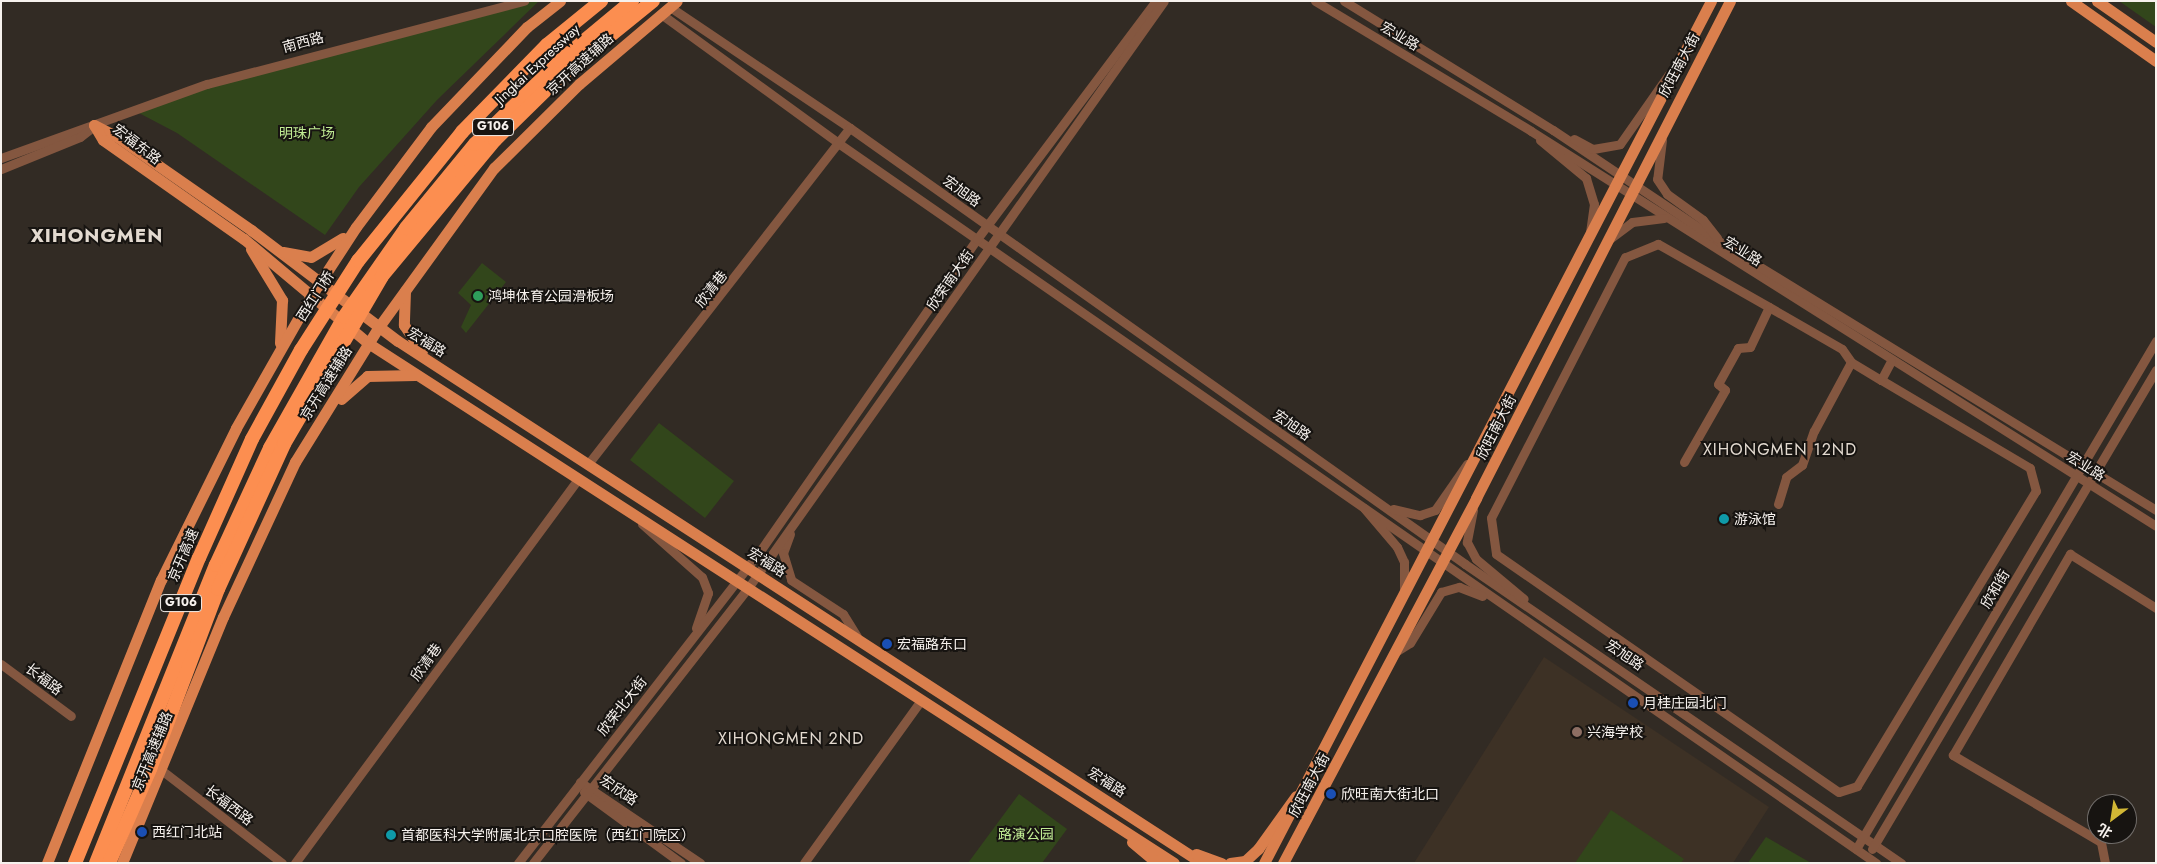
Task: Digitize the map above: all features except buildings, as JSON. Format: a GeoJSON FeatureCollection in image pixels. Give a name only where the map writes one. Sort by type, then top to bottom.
{"type":"FeatureCollection","features":[{"type":"Feature","properties":{"kind":"highway","name":"Jingkai Expressway"},"geometry":{"type":"LineString","coordinates":[[358,261],[462,132],[547,45],[601,1]]}},
{"type":"Feature","properties":{"kind":"highway","name":"Jingkai Expressway"},"geometry":{"type":"LineString","coordinates":[[378,274],[476,144],[560,61],[632,1]]}},
{"type":"Feature","properties":{"kind":"highway"},"geometry":{"type":"LineString","coordinates":[[109,863],[150,770],[218,589],[284,444],[322,363],[378,274],[495,140],[577,61],[653,1]]}},
{"type":"Feature","properties":{"kind":"highway","name":"西红门桥"},"geometry":{"type":"LineString","coordinates":[[301,350],[358,261]]}},
{"type":"Feature","properties":{"kind":"highway","name":"京开高速"},"geometry":{"type":"LineString","coordinates":[[75,863],[199,558],[252,439],[301,350]]}},
{"type":"Feature","properties":{"kind":"highway","name":"G106"},"geometry":{"type":"LineString","coordinates":[[96,863],[216,565],[270,448],[322,363]]}},
{"type":"Feature","properties":{"kind":"main road"},"geometry":{"type":"LineString","coordinates":[[47,863],[161,580],[278,353],[318,283],[356,226],[431,127],[527,27],[560,1]]}},
{"type":"Feature","properties":{"kind":"main road","name":"欣旺南大街"},"geometry":{"type":"LineString","coordinates":[[1264,863],[1402,596],[1485,443],[1711,1]]}},
{"type":"Feature","properties":{"kind":"main road","name":"欣旺南大街"},"geometry":{"type":"LineString","coordinates":[[1285,863],[1476,498],[1630,191],[1730,1]]}},
{"type":"Feature","properties":{"kind":"main road"},"geometry":{"type":"LineString","coordinates":[[2071,1],[2156,61]]}},
{"type":"Feature","properties":{"kind":"main road"},"geometry":{"type":"LineString","coordinates":[[2097,1],[2156,42]]}},
{"type":"Feature","properties":{"kind":"main road","name":"京开高速辅路"},"geometry":{"type":"LineString","coordinates":[[122,863],[223,617],[295,462],[368,343],[408,282],[500,162],[579,84],[669,8]]}},
{"type":"Feature","properties":{"kind":"main road","name":"宏福东路"},"geometry":{"type":"LineString","coordinates":[[94,125],[103,140],[244,239],[311,296]]}},
{"type":"Feature","properties":{"kind":"main road","name":"宏福东路"},"geometry":{"type":"LineString","coordinates":[[94,125],[116,136],[318,283]]}},
{"type":"Feature","properties":{"kind":"main road"},"geometry":{"type":"LineString","coordinates":[[273,249],[311,256],[332,248],[356,226]]}},
{"type":"Feature","properties":{"kind":"main road"},"geometry":{"type":"LineString","coordinates":[[244,239],[282,300],[278,353]]}},
{"type":"Feature","properties":{"kind":"main road"},"geometry":{"type":"LineString","coordinates":[[408,282],[402,300],[404,325],[429,360]]}},
{"type":"Feature","properties":{"kind":"main road","name":"宏福路"},"geometry":{"type":"LineString","coordinates":[[318,283],[378,328],[753,571],[857,636],[1202,863]]}},
{"type":"Feature","properties":{"kind":"main road"},"geometry":{"type":"LineString","coordinates":[[311,296],[368,343],[1174,863]]}},
{"type":"Feature","properties":{"kind":"main road"},"geometry":{"type":"LineString","coordinates":[[319,424],[367,376],[419,376]]}},
{"type":"Feature","properties":{"kind":"main road"},"geometry":{"type":"LineString","coordinates":[[1230,863],[1245,861],[1258,849],[1281,811],[1304,788]]}},
{"type":"Feature","properties":{"kind":"main road"},"geometry":{"type":"LineString","coordinates":[[1111,822],[1157,863]]}},
{"type":"Feature","properties":{"kind":"main road"},"geometry":{"type":"LineString","coordinates":[[1172,843],[1221,863]]}},
{"type":"Feature","properties":{"kind":"street","name":"南西路"},"geometry":{"type":"LineString","coordinates":[[1,158],[264,67],[524,1]]}},
{"type":"Feature","properties":{"kind":"street","name":"欣荣南大街"},"geometry":{"type":"LineString","coordinates":[[753,571],[977,240],[1156,1]]}},
{"type":"Feature","properties":{"kind":"street","name":"欣荣南大街"},"geometry":{"type":"LineString","coordinates":[[753,571],[794,524],[1164,1]]}},
{"type":"Feature","properties":{"kind":"street","name":"宏业路"},"geometry":{"type":"LineString","coordinates":[[1315,1],[1617,182],[1666,218],[1723,248],[1891,361],[2156,526]]}},
{"type":"Feature","properties":{"kind":"street","name":"宏业路"},"geometry":{"type":"LineString","coordinates":[[1344,1],[1553,130],[1617,182]]}},
{"type":"Feature","properties":{"kind":"street","name":"宏旭路"},"geometry":{"type":"LineString","coordinates":[[669,8],[850,128],[1000,234],[1372,498],[1429,546]]}},
{"type":"Feature","properties":{"kind":"street","name":"宏旭路"},"geometry":{"type":"LineString","coordinates":[[669,8],[841,145],[977,240],[1363,506],[1534,611],[1901,863]]}},
{"type":"Feature","properties":{"kind":"street"},"geometry":{"type":"LineString","coordinates":[[1553,130],[1594,149],[1612,148],[1627,135],[1680,60]]}},
{"type":"Feature","properties":{"kind":"street"},"geometry":{"type":"LineString","coordinates":[[1666,122],[1657,179],[1667,194],[1703,220],[1723,248]]}},
{"type":"Feature","properties":{"kind":"street","name":"南西路"},"geometry":{"type":"LineString","coordinates":[[1,169],[80,137],[94,125]]}},
{"type":"Feature","properties":{"kind":"street","name":"欣清巷"},"geometry":{"type":"LineString","coordinates":[[588,464],[841,145],[850,128]]}},
{"type":"Feature","properties":{"kind":"street"},"geometry":{"type":"LineString","coordinates":[[1531,131],[1586,178],[1594,204],[1589,242]]}},
{"type":"Feature","properties":{"kind":"street","name":"宏业路"},"geometry":{"type":"LineString","coordinates":[[1630,191],[2156,510]]}},
{"type":"Feature","properties":{"kind":"street"},"geometry":{"type":"LineString","coordinates":[[1601,249],[1632,222],[1666,218]]}},
{"type":"Feature","properties":{"kind":"street"},"geometry":{"type":"LineString","coordinates":[[1658,244],[1842,349],[1851,362],[2030,468],[2036,491],[1857,786],[1840,792],[1496,554],[1492,518],[1625,257],[1658,244]]}},
{"type":"Feature","properties":{"kind":"street"},"geometry":{"type":"LineString","coordinates":[[1684,462],[1725,390],[1718,384],[1738,348],[1750,347],[1770,307]]}},
{"type":"Feature","properties":{"kind":"street","name":"欣和街"},"geometry":{"type":"LineString","coordinates":[[1856,849],[2078,477],[2156,341]]}},
{"type":"Feature","properties":{"kind":"street"},"geometry":{"type":"LineString","coordinates":[[1881,380],[1891,361]]}},
{"type":"Feature","properties":{"kind":"street"},"geometry":{"type":"LineString","coordinates":[[1778,504],[1786,477],[1802,465],[1814,431],[1851,362]]}},
{"type":"Feature","properties":{"kind":"street","name":"欣和街"},"geometry":{"type":"LineString","coordinates":[[1867,857],[1926,762],[2156,370]]}},
{"type":"Feature","properties":{"kind":"street"},"geometry":{"type":"LineString","coordinates":[[2134,380],[2136,390],[2146,387]]}},
{"type":"Feature","properties":{"kind":"street"},"geometry":{"type":"LineString","coordinates":[[1372,498],[1402,513],[1420,515],[1435,510],[1485,443]]}},
{"type":"Feature","properties":{"kind":"street","name":"欣清巷"},"geometry":{"type":"LineString","coordinates":[[295,863],[579,478]]}},
{"type":"Feature","properties":{"kind":"street"},"geometry":{"type":"LineString","coordinates":[[1476,498],[1467,542],[1476,559],[1512,586],[1534,611]]}},
{"type":"Feature","properties":{"kind":"street"},"geometry":{"type":"LineString","coordinates":[[1363,506],[1404,562],[1402,596]]}},
{"type":"Feature","properties":{"kind":"street"},"geometry":{"type":"LineString","coordinates":[[626,509],[702,578],[708,593],[692,639]]}},
{"type":"Feature","properties":{"kind":"street"},"geometry":{"type":"LineString","coordinates":[[794,524],[783,553],[787,574],[843,614],[857,636]]}},
{"type":"Feature","properties":{"kind":"street"},"geometry":{"type":"LineString","coordinates":[[2105,863],[2101,842],[1953,755],[2070,554],[2156,608]]}},
{"type":"Feature","properties":{"kind":"street","name":"宏旭路"},"geometry":{"type":"LineString","coordinates":[[1445,557],[1511,612],[1876,863]]}},
{"type":"Feature","properties":{"kind":"street"},"geometry":{"type":"LineString","coordinates":[[2024,567],[2029,563],[2034,566],[2027,588]]}},
{"type":"Feature","properties":{"kind":"street","name":"欣荣北大街"},"geometry":{"type":"LineString","coordinates":[[518,863],[692,639],[738,582],[753,571]]}},
{"type":"Feature","properties":{"kind":"street","name":"欣荣北大街"},"geometry":{"type":"LineString","coordinates":[[533,863],[748,588],[753,571]]}},
{"type":"Feature","properties":{"kind":"street"},"geometry":{"type":"LineString","coordinates":[[1396,651],[1410,643],[1433,602],[1450,587],[1468,589],[1511,612]]}},
{"type":"Feature","properties":{"kind":"street","name":"长福路"},"geometry":{"type":"LineString","coordinates":[[1,664],[71,716]]}},
{"type":"Feature","properties":{"kind":"street"},"geometry":{"type":"LineString","coordinates":[[804,863],[921,700]]}},
{"type":"Feature","properties":{"kind":"street"},"geometry":{"type":"LineString","coordinates":[[1914,753],[1917,763],[1926,762]]}},
{"type":"Feature","properties":{"kind":"street","name":"长福西路"},"geometry":{"type":"LineString","coordinates":[[160,769],[282,863]]}},
{"type":"Feature","properties":{"kind":"street","name":"宏欣路"},"geometry":{"type":"LineString","coordinates":[[580,782],[593,787],[700,863]]}},
{"type":"Feature","properties":{"kind":"street","name":"宏欣路"},"geometry":{"type":"LineString","coordinates":[[580,782],[586,796],[681,863]]}},
{"type":"Feature","properties":{"kind":"shaded area","name":"兴海学校"},"geometry":{"type":"Polygon","coordinates":[[[1544,657],[1769,807],[1733,863],[1414,863],[1544,657]]]}},
{"type":"Feature","properties":{"kind":"green space","name":"明珠广场"},"geometry":{"type":"Polygon","coordinates":[[[528,1],[539,1],[437,100],[359,187],[325,235],[177,133],[137,112],[139,107],[528,1]]]}},
{"type":"Feature","properties":{"kind":"green space"},"geometry":{"type":"Polygon","coordinates":[[[2119,1],[2156,1],[2156,27],[2119,1]]]}},
{"type":"Feature","properties":{"kind":"green space","name":"鸿坤体育公园滑板场"},"geometry":{"type":"Polygon","coordinates":[[[482,263],[506,282],[466,333],[461,327],[471,305],[458,293],[482,263]]]}},
{"type":"Feature","properties":{"kind":"green space"},"geometry":{"type":"Polygon","coordinates":[[[659,423],[734,481],[705,518],[630,460],[659,423]]]}},
{"type":"Feature","properties":{"kind":"green space","name":"路演公园"},"geometry":{"type":"Polygon","coordinates":[[[1019,794],[1067,829],[1042,863],[968,863],[1019,794]]]}},
{"type":"Feature","properties":{"kind":"green space"},"geometry":{"type":"Polygon","coordinates":[[[1611,810],[1684,859],[1681,863],[1575,863],[1611,810]]]}},
{"type":"Feature","properties":{"kind":"green space"},"geometry":{"type":"Polygon","coordinates":[[[1766,837],[1811,863],[1748,863],[1766,837]]]}},
{"type":"Feature","properties":{"kind":"place","name":"鸿坤体育公园滑板场"},"geometry":{"type":"Point","coordinates":[478,296]}},
{"type":"Feature","properties":{"kind":"place","name":"游泳馆"},"geometry":{"type":"Point","coordinates":[1724,519]}},
{"type":"Feature","properties":{"kind":"place","name":"宏福路东口"},"geometry":{"type":"Point","coordinates":[887,644]}},
{"type":"Feature","properties":{"kind":"place","name":"月桂庄园北门"},"geometry":{"type":"Point","coordinates":[1633,703]}},
{"type":"Feature","properties":{"kind":"place","name":"兴海学校"},"geometry":{"type":"Point","coordinates":[1577,732]}},
{"type":"Feature","properties":{"kind":"place","name":"欣旺南大街北口"},"geometry":{"type":"Point","coordinates":[1331,794]}},
{"type":"Feature","properties":{"kind":"place","name":"西红门北站"},"geometry":{"type":"Point","coordinates":[142,832]}},
{"type":"Feature","properties":{"kind":"place","name":"首都医科大学附属北京口腔医院（西红门院区）"},"geometry":{"type":"Point","coordinates":[391,835]}},
{"type":"Feature","properties":{"kind":"district","name":"XIHONGMEN"},"geometry":{"type":"Point","coordinates":[97,236]}},
{"type":"Feature","properties":{"kind":"district","name":"XIHONGMEN 12ND"},"geometry":{"type":"Point","coordinates":[1780,450]}},
{"type":"Feature","properties":{"kind":"district","name":"XIHONGMEN 2ND"},"geometry":{"type":"Point","coordinates":[791,739]}}]}
